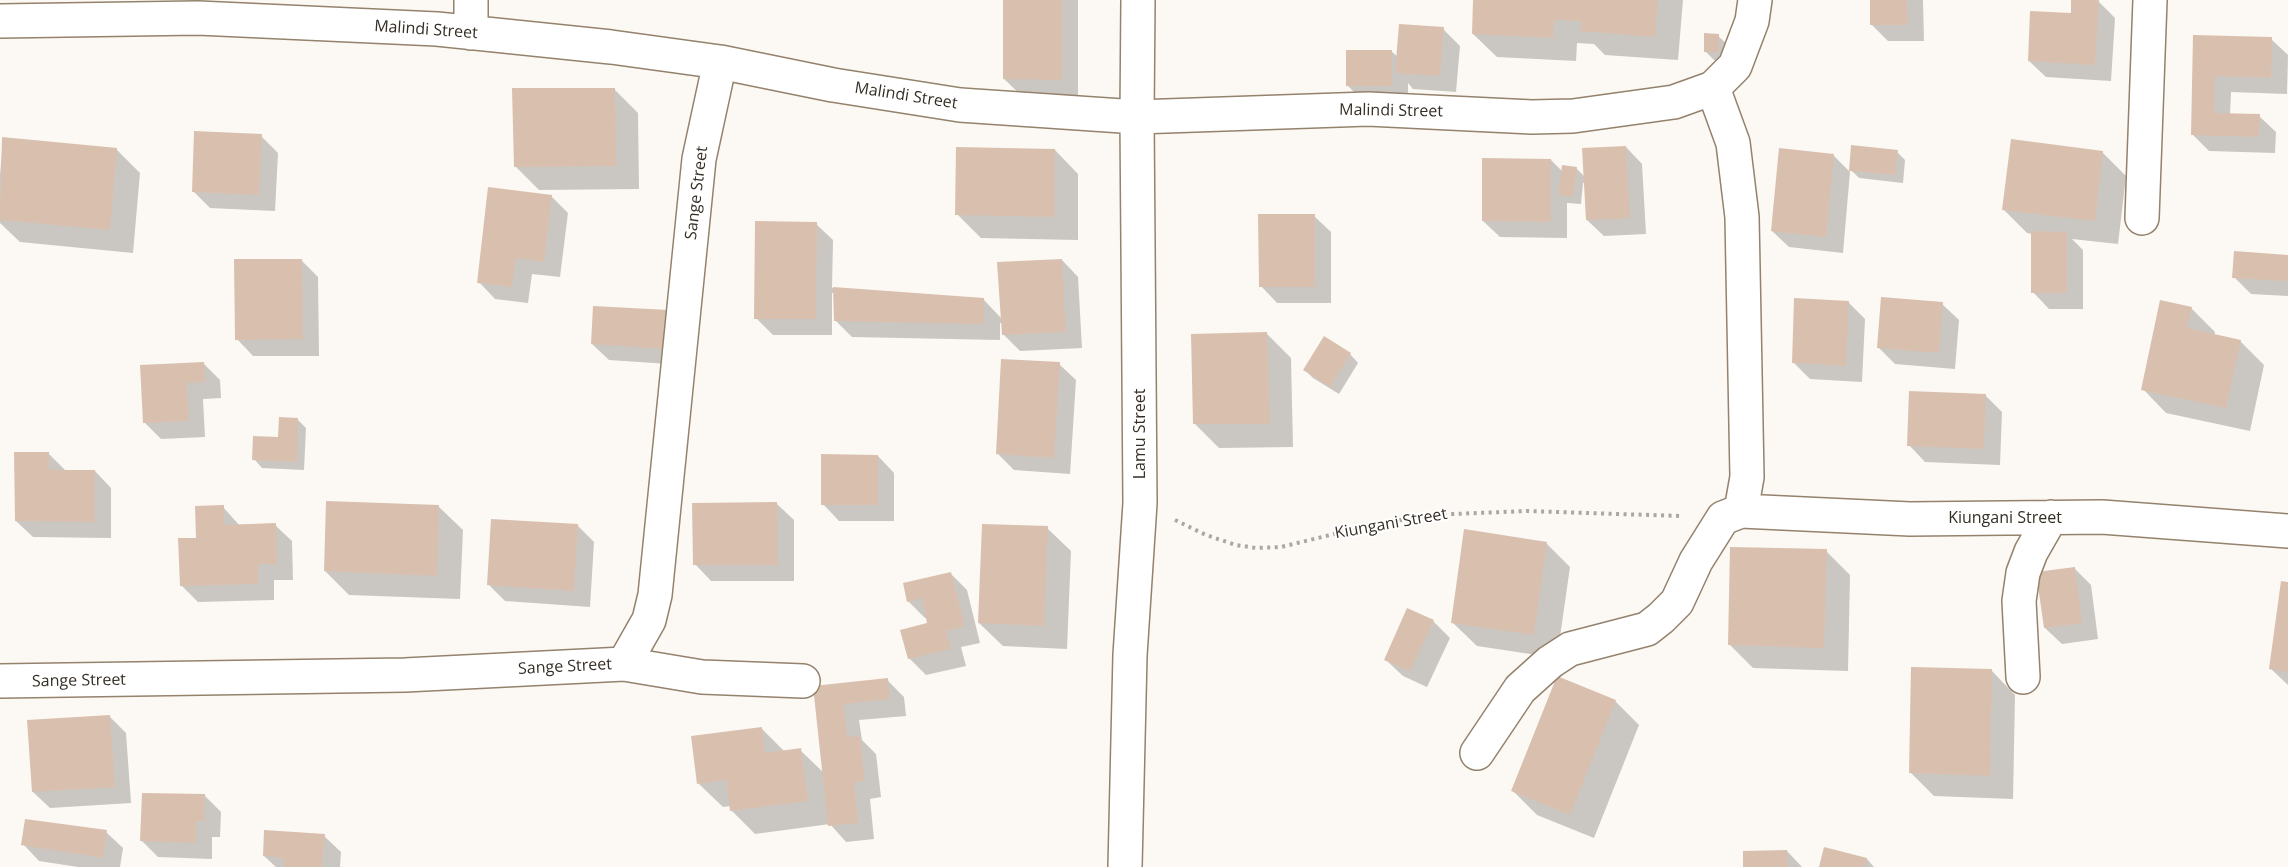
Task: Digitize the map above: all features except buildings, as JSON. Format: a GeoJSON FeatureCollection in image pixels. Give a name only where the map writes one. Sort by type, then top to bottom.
{"type":"FeatureCollection","features":[{"type":"Feature","properties":{"kind":"street"},"geometry":{"type":"LineString","coordinates":[[471,0],[471,33]]}},
{"type":"Feature","properties":{"kind":"street","name":"Lamu Street"},"geometry":{"type":"LineString","coordinates":[[1125,867],[1130,654],[1140,503],[1138,0]]}},
{"type":"Feature","properties":{"kind":"street","name":"Malindi Street"},"geometry":{"type":"LineString","coordinates":[[0,21],[198,18],[436,29],[611,47],[720,62],[960,105],[1137,117],[1368,109],[1532,117],[1573,116],[1674,102],[1713,88],[1735,66],[1752,21],[1755,0]]}},
{"type":"Feature","properties":{"kind":"street"},"geometry":{"type":"LineString","coordinates":[[2142,218],[2150,0]]}},
{"type":"Feature","properties":{"kind":"street","name":"Sange Street"},"geometry":{"type":"LineString","coordinates":[[0,681],[405,675],[624,664],[649,620],[655,595],[698,170],[720,62]]}},
{"type":"Feature","properties":{"kind":"street"},"geometry":{"type":"LineString","coordinates":[[1477,753],[1520,689],[1550,662],[1570,649],[1647,629],[1662,618],[1677,602],[1696,561],[1732,515],[1747,477],[1742,217],[1733,143],[1713,88]]}},
{"type":"Feature","properties":{"kind":"street","name":"Kiungani Street"},"geometry":{"type":"LineString","coordinates":[[1732,515],[1910,519],[2102,517],[2288,531]]}},
{"type":"Feature","properties":{"kind":"street"},"geometry":{"type":"LineString","coordinates":[[2023,676],[2019,601],[2023,573],[2031,552],[2051,517]]}},
{"type":"Feature","properties":{"kind":"street"},"geometry":{"type":"LineString","coordinates":[[624,664],[702,677],[803,681]]}},
{"type":"Feature","properties":{"kind":"path","name":"Kiungani Street"},"geometry":{"type":"LineString","coordinates":[[1140,503],[1206,535],[1236,545],[1256,548],[1281,547],[1367,526],[1429,515],[1527,511],[1732,515]]}}]}
